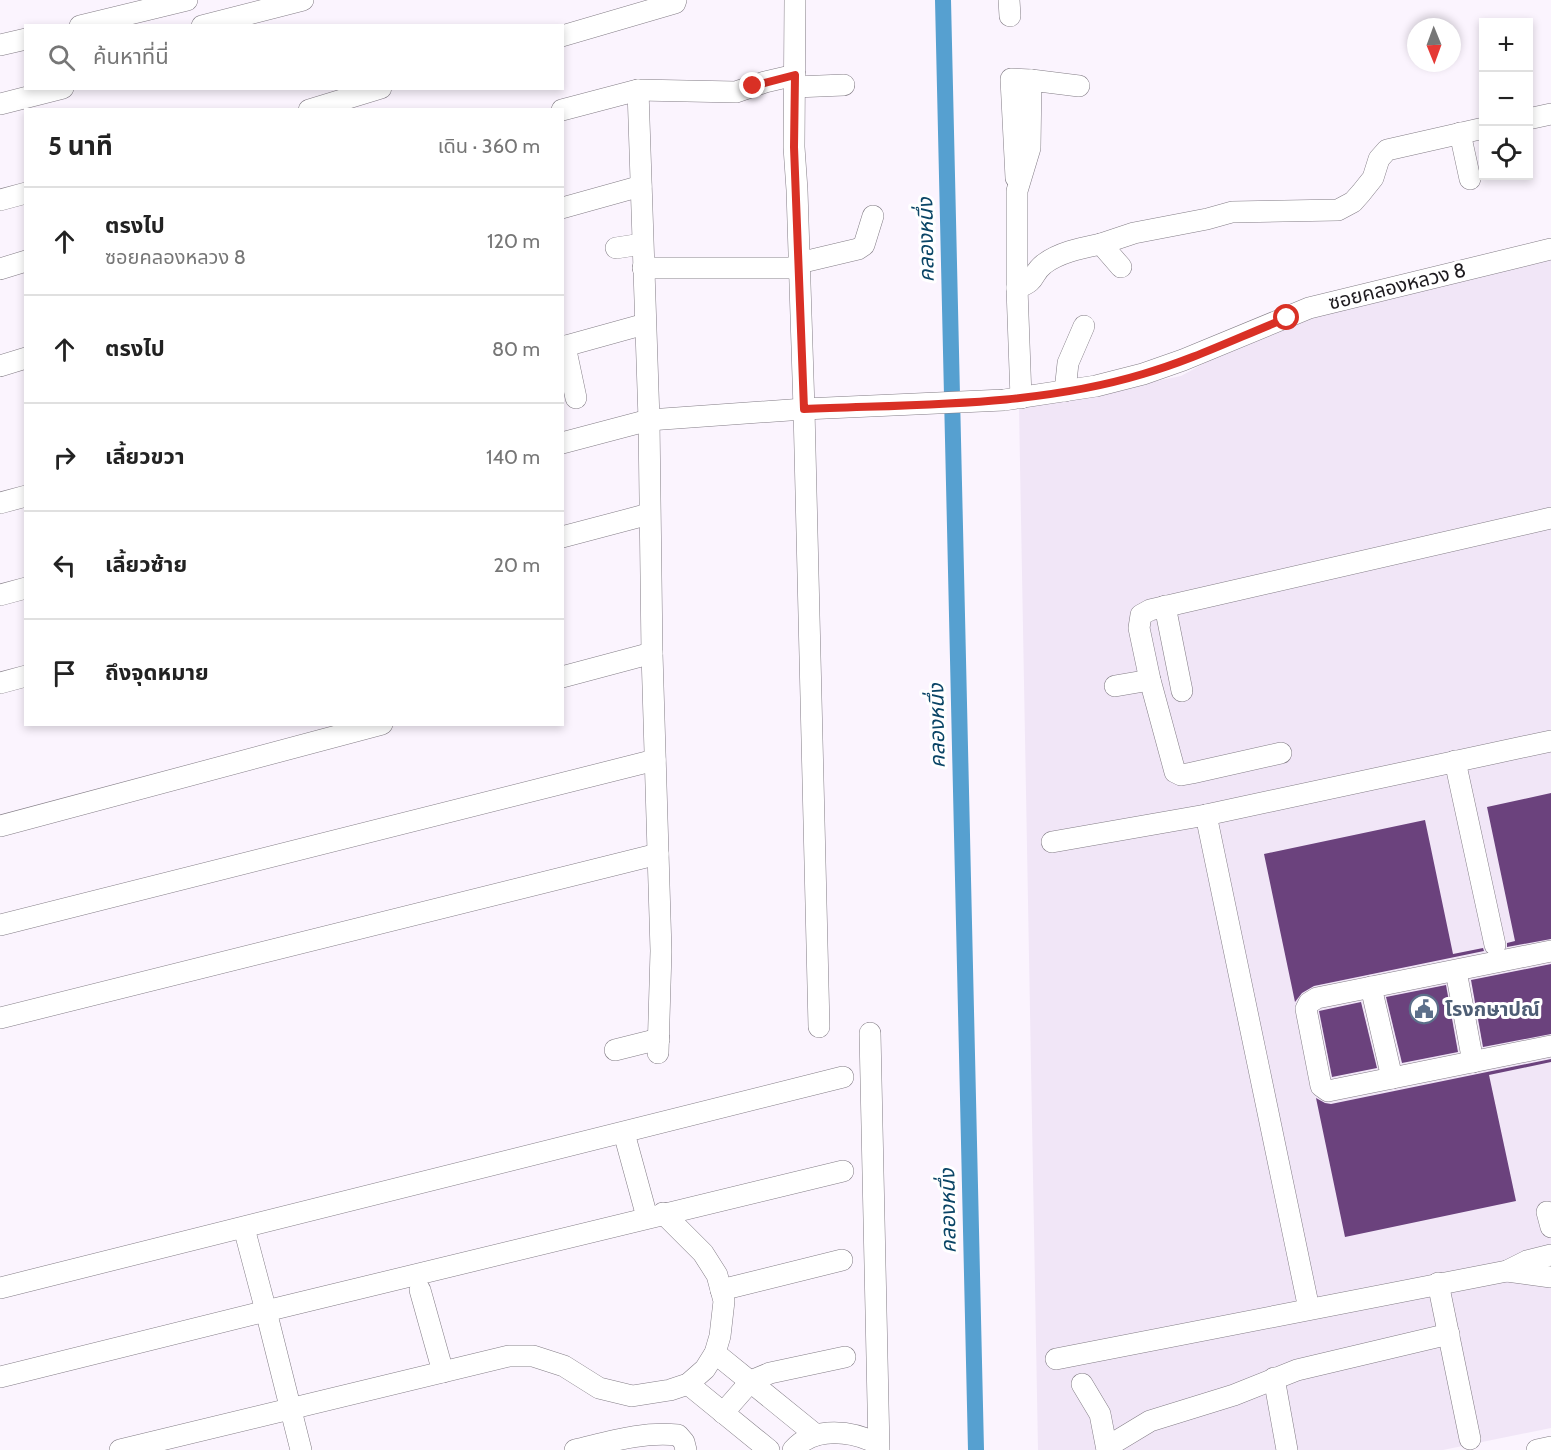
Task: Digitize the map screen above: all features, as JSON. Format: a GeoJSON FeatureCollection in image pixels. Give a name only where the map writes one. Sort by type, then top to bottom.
{"type":"FeatureCollection","features":[{"type":"Feature","properties":{"kind":"street"},"geometry":{"type":"LineString","coordinates":[[84,24],[117,8],[187,0]]}},
{"type":"Feature","properties":{"kind":"street"},"geometry":{"type":"LineString","coordinates":[[210,24],[303,0]]}},
{"type":"Feature","properties":{"kind":"street"},"geometry":{"type":"LineString","coordinates":[[564,35],[675,2],[696,0]]}},
{"type":"Feature","properties":{"kind":"street"},"geometry":{"type":"LineString","coordinates":[[795,0],[794,147],[804,409],[819,1027]]}},
{"type":"Feature","properties":{"kind":"street"},"geometry":{"type":"LineString","coordinates":[[0,45],[24,39]]}},
{"type":"Feature","properties":{"kind":"street"},"geometry":{"type":"LineString","coordinates":[[1012,399],[1017,288],[1017,191],[1030,148],[1031,80],[1079,86]]}},
{"type":"Feature","properties":{"kind":"street"},"geometry":{"type":"LineString","coordinates":[[564,109],[638,90],[727,93],[795,81],[844,86]]}},
{"type":"Feature","properties":{"kind":"street"},"geometry":{"type":"LineString","coordinates":[[0,104],[55,90]]}},
{"type":"Feature","properties":{"kind":"street"},"geometry":{"type":"LineString","coordinates":[[316,108],[374,90]]}},
{"type":"Feature","properties":{"kind":"street"},"geometry":{"type":"LineString","coordinates":[[615,1050],[659,1046],[661,951],[652,653],[649,420],[638,90]]}},
{"type":"Feature","properties":{"kind":"street"},"geometry":{"type":"LineString","coordinates":[[1533,118],[1551,114]]}},
{"type":"Feature","properties":{"kind":"street"},"geometry":{"type":"LineString","coordinates":[[1017,288],[1030,283],[1046,262],[1065,253],[1134,233],[1232,212],[1338,210],[1353,202],[1361,193],[1373,178],[1379,159],[1387,150],[1479,129]]}},
{"type":"Feature","properties":{"kind":"street"},"geometry":{"type":"LineString","coordinates":[[1460,133],[1470,179]]}},
{"type":"Feature","properties":{"kind":"street"},"geometry":{"type":"LineString","coordinates":[[564,207],[641,186]]}},
{"type":"Feature","properties":{"kind":"street"},"geometry":{"type":"LineString","coordinates":[[0,200],[24,194]]}},
{"type":"Feature","properties":{"kind":"street"},"geometry":{"type":"LineString","coordinates":[[643,267],[799,265],[858,249],[864,245],[873,216]]}},
{"type":"Feature","properties":{"kind":"street"},"geometry":{"type":"LineString","coordinates":[[616,248],[642,244]]}},
{"type":"Feature","properties":{"kind":"street"},"geometry":{"type":"LineString","coordinates":[[1101,244],[1121,267]]}},
{"type":"Feature","properties":{"kind":"street","name":"ซอยคลองหลวง 8"},"geometry":{"type":"LineString","coordinates":[[564,442],[649,420],[804,409],[1012,399],[1096,386],[1143,374],[1309,308],[1551,249]]}},
{"type":"Feature","properties":{"kind":"street"},"geometry":{"type":"LineString","coordinates":[[0,268],[24,262]]}},
{"type":"Feature","properties":{"kind":"street"},"geometry":{"type":"LineString","coordinates":[[576,398],[564,346],[645,324]]}},
{"type":"Feature","properties":{"kind":"street"},"geometry":{"type":"LineString","coordinates":[[1065,390],[1068,363],[1084,326]]}},
{"type":"Feature","properties":{"kind":"street"},"geometry":{"type":"LineString","coordinates":[[0,366],[24,359]]}},
{"type":"Feature","properties":{"kind":"street"},"geometry":{"type":"LineString","coordinates":[[0,503],[24,497]]}},
{"type":"Feature","properties":{"kind":"street"},"geometry":{"type":"LineString","coordinates":[[564,536],[649,514]]}},
{"type":"Feature","properties":{"kind":"street"},"geometry":{"type":"LineString","coordinates":[[1281,753],[1236,764],[1177,774],[1174,772],[1150,680],[1139,620],[1141,615],[1165,606],[1551,518]]}},
{"type":"Feature","properties":{"kind":"street"},"geometry":{"type":"LineString","coordinates":[[0,595],[24,589]]}},
{"type":"Feature","properties":{"kind":"street"},"geometry":{"type":"LineString","coordinates":[[1165,606],[1182,691]]}},
{"type":"Feature","properties":{"kind":"street"},"geometry":{"type":"LineString","coordinates":[[564,675],[652,653]]}},
{"type":"Feature","properties":{"kind":"street"},"geometry":{"type":"LineString","coordinates":[[0,683],[24,677]]}},
{"type":"Feature","properties":{"kind":"street"},"geometry":{"type":"LineString","coordinates":[[1115,686],[1150,680]]}},
{"type":"Feature","properties":{"kind":"street"},"geometry":{"type":"LineString","coordinates":[[0,826],[375,726]]}},
{"type":"Feature","properties":{"kind":"street"},"geometry":{"type":"LineString","coordinates":[[1052,842],[1206,815],[1551,741]]}},
{"type":"Feature","properties":{"kind":"street"},"geometry":{"type":"LineString","coordinates":[[0,925],[655,760]]}},
{"type":"Feature","properties":{"kind":"street"},"geometry":{"type":"LineString","coordinates":[[1455,761],[1497,954]]}},
{"type":"Feature","properties":{"kind":"street"},"geometry":{"type":"LineString","coordinates":[[1206,815],[1309,1309]]}},
{"type":"Feature","properties":{"kind":"street"},"geometry":{"type":"LineString","coordinates":[[0,1018],[658,854]]}},
{"type":"Feature","properties":{"kind":"street"},"geometry":{"type":"LineString","coordinates":[[1551,951],[1497,954],[1456,970],[1317,998],[1309,1003],[1306,1009],[1321,1086],[1328,1091],[1551,1046]]}},
{"type":"Feature","properties":{"kind":"street"},"geometry":{"type":"LineString","coordinates":[[1456,970],[1473,1062]]}},
{"type":"Feature","properties":{"kind":"street"},"geometry":{"type":"LineString","coordinates":[[1371,987],[1392,1078]]}},
{"type":"Feature","properties":{"kind":"street"},"geometry":{"type":"LineString","coordinates":[[870,1033],[879,1447]]}},
{"type":"Feature","properties":{"kind":"street"},"geometry":{"type":"LineString","coordinates":[[0,1288],[843,1077]]}},
{"type":"Feature","properties":{"kind":"street"},"geometry":{"type":"LineString","coordinates":[[120,1450],[509,1356],[533,1356],[564,1366],[599,1388],[632,1396],[670,1390],[688,1384],[705,1369],[715,1353],[720,1336],[724,1301],[717,1275],[703,1253],[655,1215],[624,1133]]}},
{"type":"Feature","properties":{"kind":"street"},"geometry":{"type":"LineString","coordinates":[[0,1377],[655,1215],[843,1171]]}},
{"type":"Feature","properties":{"kind":"street"},"geometry":{"type":"LineString","coordinates":[[244,1228],[301,1450]]}},
{"type":"Feature","properties":{"kind":"street"},"geometry":{"type":"LineString","coordinates":[[1056,1359],[1507,1271],[1551,1255]]}},
{"type":"Feature","properties":{"kind":"street"},"geometry":{"type":"LineString","coordinates":[[721,1290],[842,1260]]}},
{"type":"Feature","properties":{"kind":"street"},"geometry":{"type":"LineString","coordinates":[[1507,1271],[1551,1277]]}},
{"type":"Feature","properties":{"kind":"street"},"geometry":{"type":"LineString","coordinates":[[1438,1283],[1470,1439]]}},
{"type":"Feature","properties":{"kind":"street"},"geometry":{"type":"LineString","coordinates":[[420,1290],[443,1372]]}},
{"type":"Feature","properties":{"kind":"street"},"geometry":{"type":"LineString","coordinates":[[1082,1384],[1100,1414],[1107,1449],[1150,1421],[1234,1395],[1297,1370],[1449,1334]]}},
{"type":"Feature","properties":{"kind":"street"},"geometry":{"type":"LineString","coordinates":[[715,1353],[816,1435]]}},
{"type":"Feature","properties":{"kind":"street"},"geometry":{"type":"LineString","coordinates":[[723,1413],[751,1381],[770,1373],[845,1357]]}},
{"type":"Feature","properties":{"kind":"street"},"geometry":{"type":"LineString","coordinates":[[1274,1378],[1287,1450]]}},
{"type":"Feature","properties":{"kind":"street"},"geometry":{"type":"LineString","coordinates":[[688,1384],[769,1450]]}},
{"type":"Feature","properties":{"kind":"street"},"geometry":{"type":"LineString","coordinates":[[793,1450],[816,1435],[836,1432],[862,1436],[879,1447]]}},
{"type":"Feature","properties":{"kind":"street"},"geometry":{"type":"LineString","coordinates":[[575,1450],[660,1433],[678,1435],[684,1442],[686,1450]]}},
{"type":"Feature","properties":{"kind":"street"},"geometry":{"type":"LineString","coordinates":[[1538,1450],[1551,1447]]}},
{"type":"Feature","properties":{"kind":"shaded area"},"geometry":{"type":"Polygon","coordinates":[[[1551,253],[1551,1428],[1443,1450],[1038,1450],[1019,409],[1181,376],[1287,318],[1551,253]]]}},
{"type":"Feature","properties":{"kind":"building"},"geometry":{"type":"Polygon","coordinates":[[[1551,793],[1551,939],[1507,947],[1507,943],[1515,941],[1487,807],[1551,793]]]}},
{"type":"Feature","properties":{"kind":"building"},"geometry":{"type":"Polygon","coordinates":[[[1425,820],[1453,954],[1483,948],[1484,951],[1314,986],[1302,993],[1295,1002],[1264,854],[1425,820]]]}},
{"type":"Feature","properties":{"kind":"building"},"geometry":{"type":"Polygon","coordinates":[[[1551,964],[1551,1034],[1483,1047],[1471,980],[1551,964]]]}},
{"type":"Feature","properties":{"kind":"building"},"geometry":{"type":"Polygon","coordinates":[[[1446,985],[1458,1052],[1402,1063],[1386,997],[1446,985]]]}},
{"type":"Feature","properties":{"kind":"building"},"geometry":{"type":"Polygon","coordinates":[[[1361,1002],[1377,1068],[1332,1077],[1319,1011],[1361,1002]]]}},
{"type":"Feature","properties":{"kind":"building"},"geometry":{"type":"Polygon","coordinates":[[[1551,1059],[1551,1062],[1489,1075],[1516,1201],[1345,1237],[1316,1098],[1331,1104],[1551,1059]]]}},
{"type":"Feature","properties":{"kind":"waterway","name":"คลองหนึ่ง"},"geometry":{"type":"LineString","coordinates":[[943,0],[976,1450]]}},
{"type":"Feature","properties":{"kind":"place","name":"โรงกษาปณ์"},"geometry":{"type":"Point","coordinates":[1424,1009]}},
{"type":"Feature","properties":{"kind":"route"},"geometry":{"type":"LineString","coordinates":[[753,86],[795,75],[794,147],[804,409],[1004,400],[1096,386],[1143,374],[1183,360],[1287,318]]}}]}
